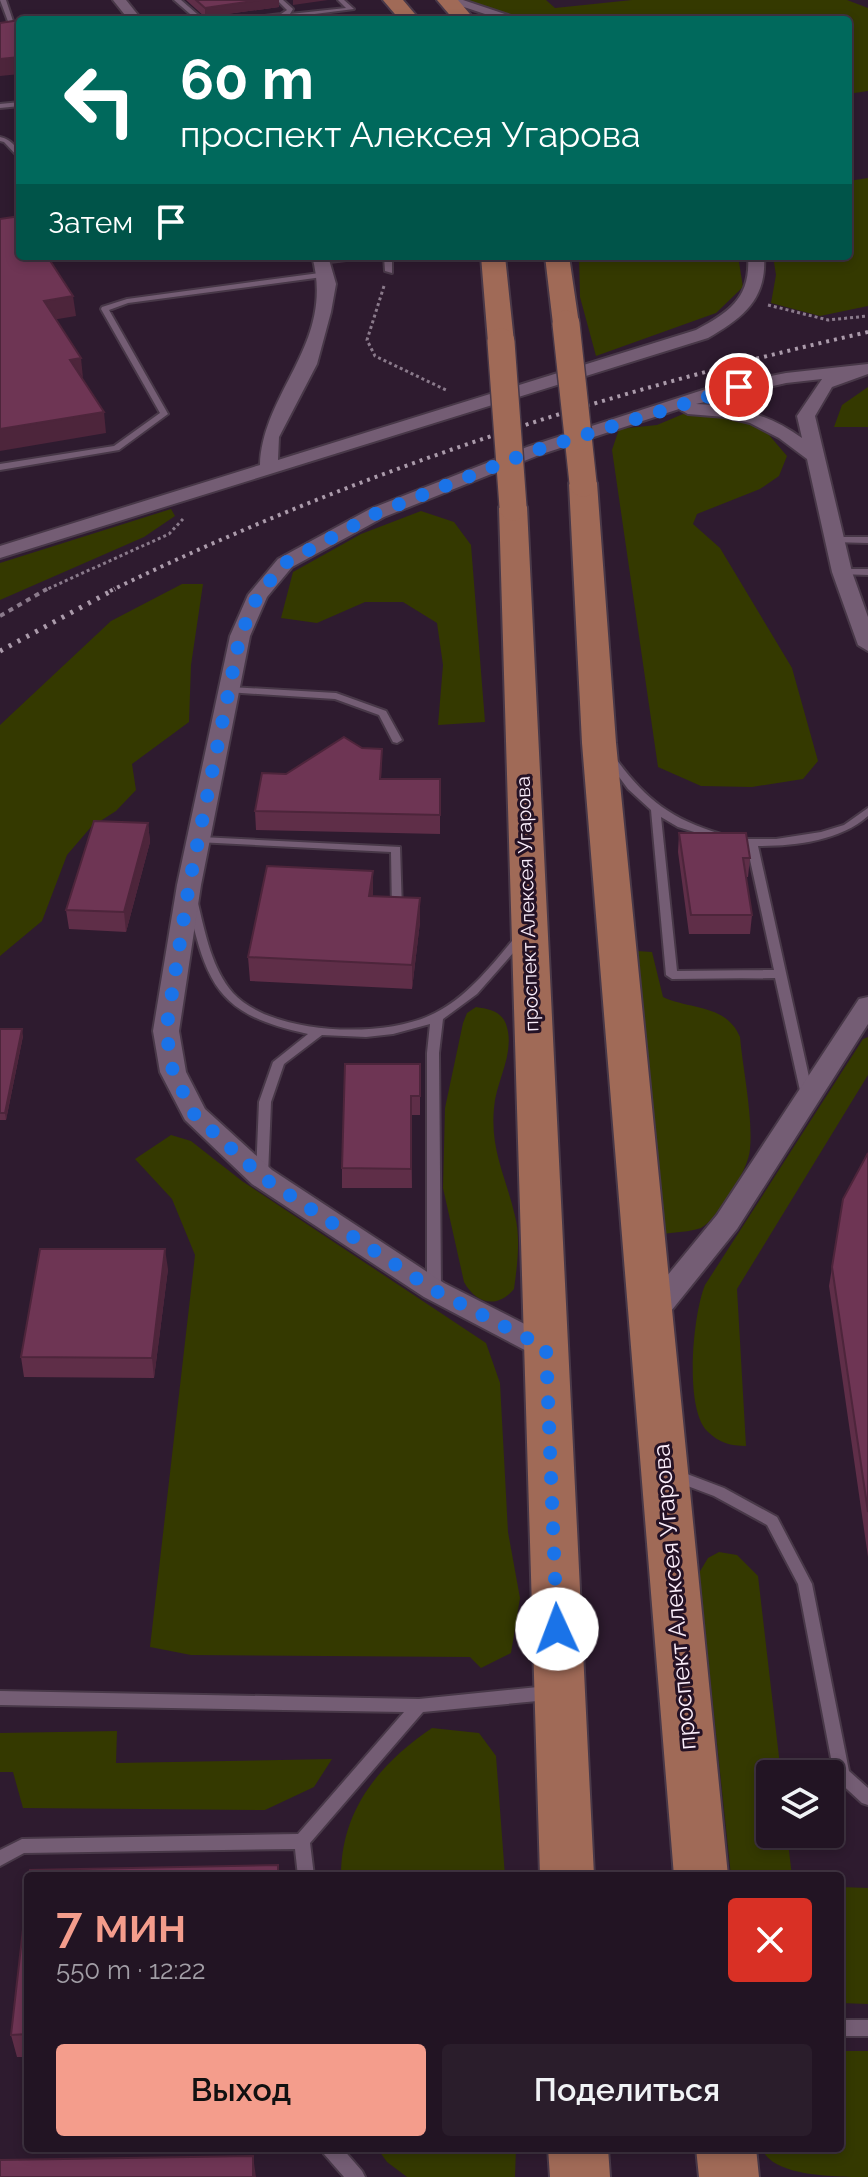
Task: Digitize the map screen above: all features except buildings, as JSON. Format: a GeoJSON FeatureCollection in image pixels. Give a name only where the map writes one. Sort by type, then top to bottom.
{"type":"FeatureCollection","features":[{"type":"Feature","properties":{"kind":"main road"},"geometry":{"type":"LineString","coordinates":[[393,0],[407,16]]}},
{"type":"Feature","properties":{"kind":"main road"},"geometry":{"type":"LineString","coordinates":[[448,0],[462,16]]}},
{"type":"Feature","properties":{"kind":"main road","name":"проспект Алексея Угарова"},"geometry":{"type":"LineString","coordinates":[[493,260],[513,507],[527,931],[567,1872]]}},
{"type":"Feature","properties":{"kind":"main road","name":"проспект Алексея Угарова"},"geometry":{"type":"LineString","coordinates":[[558,260],[583,483],[599,743],[662,1470],[701,1872]]}},
{"type":"Feature","properties":{"kind":"main road"},"geometry":{"type":"LineString","coordinates":[[578,2152],[580,2177]]}},
{"type":"Feature","properties":{"kind":"main road"},"geometry":{"type":"LineString","coordinates":[[726,2152],[729,2177]]}},
{"type":"Feature","properties":{"kind":"street"},"geometry":{"type":"LineString","coordinates":[[119,0],[133,16]]}},
{"type":"Feature","properties":{"kind":"street"},"geometry":{"type":"LineString","coordinates":[[448,0],[503,16]]}},
{"type":"Feature","properties":{"kind":"street"},"geometry":{"type":"LineString","coordinates":[[0,552],[702,334],[730,319],[751,299],[759,282],[756,260]]}},
{"type":"Feature","properties":{"kind":"street"},"geometry":{"type":"LineString","coordinates":[[269,469],[270,437],[308,364],[323,312],[323,264]]}},
{"type":"Feature","properties":{"kind":"street"},"geometry":{"type":"LineString","coordinates":[[546,1348],[434,1290],[262,1177],[194,1114],[173,1072],[166,1031],[189,885],[201,840],[240,636],[258,595],[285,563],[377,513],[533,451],[715,392],[786,378],[868,370]]}},
{"type":"Feature","properties":{"kind":"street"},"geometry":{"type":"LineString","coordinates":[[868,370],[825,384],[806,416],[842,572],[868,645]]}},
{"type":"Feature","properties":{"kind":"street"},"geometry":{"type":"LineString","coordinates":[[647,416],[686,409],[730,409],[793,437],[815,457]]}},
{"type":"Feature","properties":{"kind":"street"},"geometry":{"type":"LineString","coordinates":[[649,1318],[727,1222],[868,1005]]}},
{"type":"Feature","properties":{"kind":"lane"},"geometry":{"type":"LineString","coordinates":[[0,27],[13,26],[3,0]]}},
{"type":"Feature","properties":{"kind":"lane"},"geometry":{"type":"LineString","coordinates":[[177,0],[196,16]]}},
{"type":"Feature","properties":{"kind":"lane"},"geometry":{"type":"LineString","coordinates":[[280,0],[291,10],[283,16]]}},
{"type":"Feature","properties":{"kind":"lane"},"geometry":{"type":"LineString","coordinates":[[283,16],[351,9],[341,0]]}},
{"type":"Feature","properties":{"kind":"lane"},"geometry":{"type":"LineString","coordinates":[[0,139],[6,140],[16,152]]}},
{"type":"Feature","properties":{"kind":"lane"},"geometry":{"type":"LineString","coordinates":[[388,260],[389,271]]}},
{"type":"Feature","properties":{"kind":"lane"},"geometry":{"type":"LineString","coordinates":[[0,467],[116,448],[164,414],[105,309],[127,301],[323,264]]}},
{"type":"Feature","properties":{"kind":"lane"},"geometry":{"type":"LineString","coordinates":[[835,540],[868,540]]}},
{"type":"Feature","properties":{"kind":"lane"},"geometry":{"type":"LineString","coordinates":[[842,572],[868,572]]}},
{"type":"Feature","properties":{"kind":"lane"},"geometry":{"type":"LineString","coordinates":[[230,690],[336,696],[383,713],[397,740]]}},
{"type":"Feature","properties":{"kind":"lane"},"geometry":{"type":"LineString","coordinates":[[599,743],[635,794],[655,811],[694,830],[752,845],[849,826],[868,811]]}},
{"type":"Feature","properties":{"kind":"lane"},"geometry":{"type":"LineString","coordinates":[[655,811],[672,975],[779,974]]}},
{"type":"Feature","properties":{"kind":"lane"},"geometry":{"type":"LineString","coordinates":[[201,840],[396,849],[397,914]]}},
{"type":"Feature","properties":{"kind":"lane"},"geometry":{"type":"LineString","coordinates":[[752,845],[808,1098]]}},
{"type":"Feature","properties":{"kind":"lane"},"geometry":{"type":"LineString","coordinates":[[189,885],[207,962],[241,1006],[296,1028],[318,1032],[354,1034],[437,1018],[475,990],[527,931]]}},
{"type":"Feature","properties":{"kind":"lane"},"geometry":{"type":"LineString","coordinates":[[434,1290],[433,1053],[437,1018]]}},
{"type":"Feature","properties":{"kind":"lane"},"geometry":{"type":"LineString","coordinates":[[262,1177],[265,1102],[279,1062],[318,1032]]}},
{"type":"Feature","properties":{"kind":"lane"},"geometry":{"type":"LineString","coordinates":[[662,1470],[719,1492],[772,1521],[805,1584],[842,1774],[868,1798]]}},
{"type":"Feature","properties":{"kind":"lane"},"geometry":{"type":"LineString","coordinates":[[0,1698],[419,1706],[560,1692]]}},
{"type":"Feature","properties":{"kind":"lane"},"geometry":{"type":"LineString","coordinates":[[306,1872],[302,1841],[419,1706]]}},
{"type":"Feature","properties":{"kind":"lane"},"geometry":{"type":"LineString","coordinates":[[0,1859],[22,1846],[302,1841]]}},
{"type":"Feature","properties":{"kind":"lane"},"geometry":{"type":"LineString","coordinates":[[844,2028],[868,2028]]}},
{"type":"Feature","properties":{"kind":"lane"},"geometry":{"type":"LineString","coordinates":[[334,2152],[356,2177]]}},
{"type":"Feature","properties":{"kind":"path"},"geometry":{"type":"LineString","coordinates":[[389,271],[367,340],[375,356],[477,402]]}},
{"type":"Feature","properties":{"kind":"path"},"geometry":{"type":"LineString","coordinates":[[751,299],[805,317],[828,320],[868,316]]}},
{"type":"Feature","properties":{"kind":"path"},"geometry":{"type":"LineString","coordinates":[[0,616],[54,585],[169,534],[188,513],[182,497]]}},
{"type":"Feature","properties":{"kind":"green space"},"geometry":{"type":"Polygon","coordinates":[[[464,0],[546,0],[555,8],[632,0],[847,0],[868,8],[868,91],[852,93],[852,16],[515,16],[486,10],[464,0]]]}},
{"type":"Feature","properties":{"kind":"green space"},"geometry":{"type":"Polygon","coordinates":[[[868,178],[868,306],[820,316],[771,303],[776,275],[774,260],[852,260],[852,180],[868,178]]]}},
{"type":"Feature","properties":{"kind":"green space"},"geometry":{"type":"Polygon","coordinates":[[[579,260],[739,260],[743,287],[716,313],[596,356],[580,297],[579,260]]]}},
{"type":"Feature","properties":{"kind":"green space"},"geometry":{"type":"Polygon","coordinates":[[[868,387],[868,427],[834,427],[842,405],[868,387]]]}},
{"type":"Feature","properties":{"kind":"green space"},"geometry":{"type":"Polygon","coordinates":[[[695,409],[757,421],[787,456],[779,476],[760,489],[697,514],[693,524],[720,548],[792,668],[818,761],[803,779],[752,787],[701,786],[658,767],[612,450],[619,429],[657,425],[695,409]]]}},
{"type":"Feature","properties":{"kind":"green space"},"geometry":{"type":"Polygon","coordinates":[[[171,509],[175,516],[144,537],[0,600],[0,563],[171,509]]]}},
{"type":"Feature","properties":{"kind":"green space"},"geometry":{"type":"Polygon","coordinates":[[[421,511],[454,522],[471,545],[485,722],[438,725],[443,665],[437,623],[403,602],[365,602],[317,623],[281,618],[293,572],[361,534],[421,511]]]}},
{"type":"Feature","properties":{"kind":"green space"},"geometry":{"type":"Polygon","coordinates":[[[182,584],[203,584],[191,665],[189,722],[132,764],[136,790],[116,811],[91,827],[67,855],[42,921],[0,956],[0,725],[111,621],[182,584]]]}},
{"type":"Feature","properties":{"kind":"green space"},"geometry":{"type":"Polygon","coordinates":[[[637,951],[652,952],[663,997],[717,1013],[734,1026],[740,1037],[750,1122],[748,1158],[724,1204],[708,1223],[692,1230],[664,1234],[637,951]]]}},
{"type":"Feature","properties":{"kind":"green space"},"geometry":{"type":"Polygon","coordinates":[[[476,1007],[501,1016],[506,1024],[509,1045],[493,1123],[517,1225],[518,1252],[514,1289],[494,1301],[474,1295],[464,1282],[443,1188],[445,1108],[463,1023],[467,1013],[476,1007]]]}},
{"type":"Feature","properties":{"kind":"green space"},"geometry":{"type":"Polygon","coordinates":[[[868,1037],[868,1075],[737,1289],[746,1446],[725,1443],[707,1431],[695,1402],[694,1338],[705,1285],[863,1039],[868,1037]]]}},
{"type":"Feature","properties":{"kind":"green space"},"geometry":{"type":"Polygon","coordinates":[[[171,1135],[191,1141],[242,1181],[486,1343],[500,1383],[508,1532],[520,1598],[511,1653],[481,1668],[470,1657],[191,1655],[150,1647],[195,1255],[172,1199],[135,1159],[171,1135]]]}},
{"type":"Feature","properties":{"kind":"green space"},"geometry":{"type":"Polygon","coordinates":[[[719,1552],[737,1555],[758,1576],[779,1760],[756,1760],[756,1848],[789,1848],[792,1872],[731,1872],[699,1573],[708,1558],[719,1552]]]}},
{"type":"Feature","properties":{"kind":"green space"},"geometry":{"type":"Polygon","coordinates":[[[432,1728],[479,1733],[496,1756],[505,1872],[341,1872],[348,1830],[356,1810],[380,1773],[432,1728]]]}},
{"type":"Feature","properties":{"kind":"green space"},"geometry":{"type":"Polygon","coordinates":[[[117,1731],[116,1763],[332,1759],[314,1787],[265,1810],[23,1808],[13,1772],[0,1772],[0,1733],[117,1731]]]}},
{"type":"Feature","properties":{"kind":"green space"},"geometry":{"type":"Polygon","coordinates":[[[844,1887],[868,1888],[868,2004],[844,2003],[844,1887]]]}},
{"type":"Feature","properties":{"kind":"green space"},"geometry":{"type":"Polygon","coordinates":[[[844,2051],[868,2051],[868,2177],[807,2173],[778,2165],[764,2152],[844,2152],[844,2051]]]}},
{"type":"Feature","properties":{"kind":"green space"},"geometry":{"type":"Polygon","coordinates":[[[380,2152],[516,2152],[515,2177],[407,2177],[387,2162],[380,2152]]]}},
{"type":"Feature","properties":{"kind":"railway"},"geometry":{"type":"LineString","coordinates":[[110,591],[295,509],[482,439],[672,381],[868,332]]}},
{"type":"Feature","properties":{"kind":"railway"},"geometry":{"type":"LineString","coordinates":[[0,651],[115,589]]}},
{"type":"Feature","properties":{"kind":"route"},"geometry":{"type":"LineString","coordinates":[[557,1629],[546,1348],[434,1290],[262,1177],[194,1114],[173,1072],[166,1031],[189,885],[201,840],[240,636],[258,595],[285,563],[377,513],[533,451],[739,387]]}}]}
